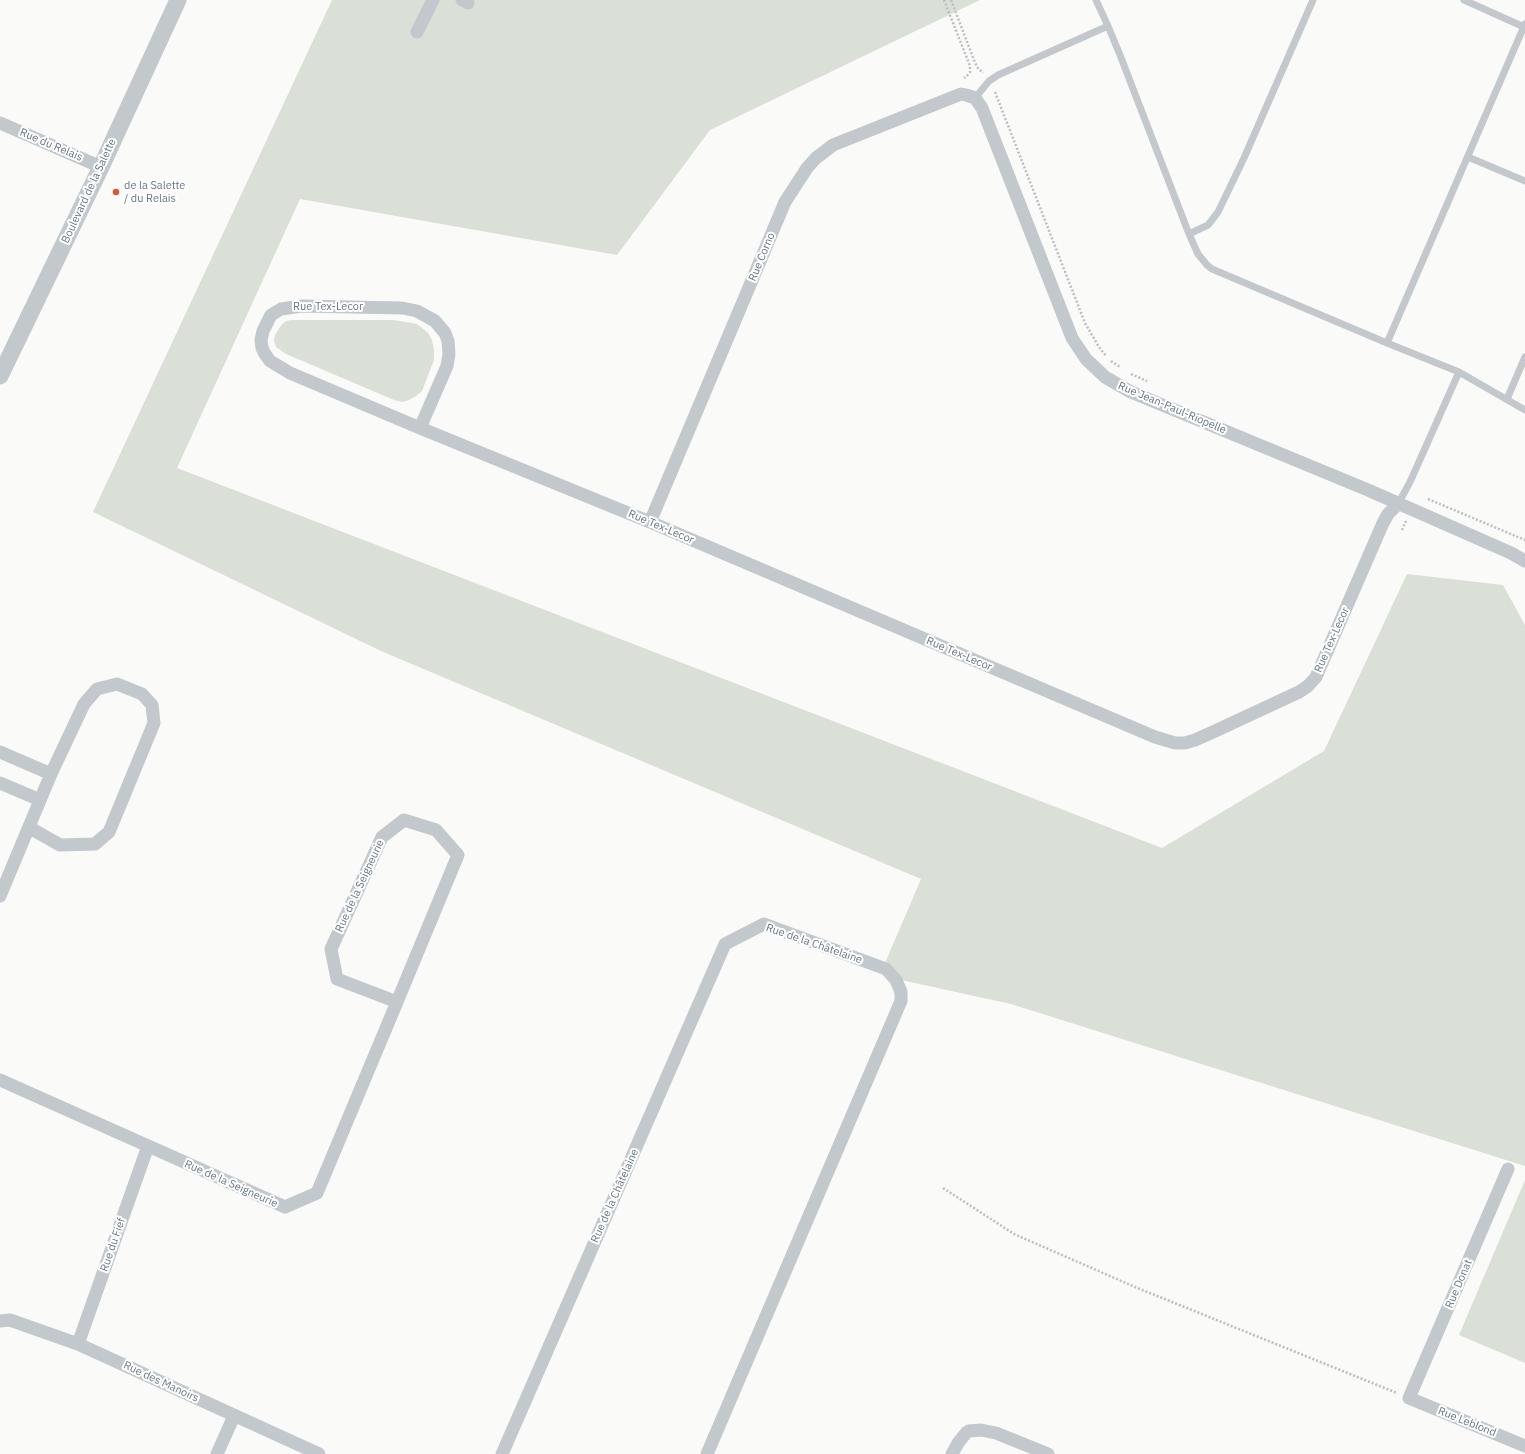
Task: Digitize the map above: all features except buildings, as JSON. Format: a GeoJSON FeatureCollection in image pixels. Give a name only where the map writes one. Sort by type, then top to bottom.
{"type":"FeatureCollection","features":[{"type":"Feature","properties":{"kind":"street"},"geometry":{"type":"LineString","coordinates":[[417,32],[433,0]]}},
{"type":"Feature","properties":{"kind":"street","name":"Boulevard de la Salette"},"geometry":{"type":"LineString","coordinates":[[0,376],[101,167],[172,2]]}},
{"type":"Feature","properties":{"kind":"street","name":"Rue Corno"},"geometry":{"type":"LineString","coordinates":[[650,522],[785,202],[807,168],[816,158],[833,145],[955,96],[966,95],[975,98]]}},
{"type":"Feature","properties":{"kind":"street","name":"Rue Jean-Paul-Riopelle"},"geometry":{"type":"LineString","coordinates":[[975,98],[982,108],[1072,338],[1093,367],[1105,377],[1131,392],[1398,504],[1525,561]]}},
{"type":"Feature","properties":{"kind":"street","name":"Rue du Relais"},"geometry":{"type":"LineString","coordinates":[[0,123],[101,167]]}},
{"type":"Feature","properties":{"kind":"street","name":"Rue Tex-Lecor"},"geometry":{"type":"LineString","coordinates":[[420,428],[445,372],[449,354],[448,341],[445,332],[441,326],[431,318],[417,311],[402,308],[302,306],[281,309],[272,315],[265,325],[261,340],[262,348],[265,354],[275,365],[290,373],[420,428],[650,522],[1155,737],[1175,743],[1185,743],[1201,738],[1299,692],[1308,686],[1316,677],[1383,523],[1388,514],[1398,504]]}},
{"type":"Feature","properties":{"kind":"street"},"geometry":{"type":"LineString","coordinates":[[0,896],[30,828],[51,774],[84,704],[97,689],[117,684],[142,694],[152,705],[154,723],[109,832],[95,844],[60,845],[30,828]]}},
{"type":"Feature","properties":{"kind":"street"},"geometry":{"type":"LineString","coordinates":[[0,752],[51,774]]}},
{"type":"Feature","properties":{"kind":"street"},"geometry":{"type":"LineString","coordinates":[[0,783],[40,800]]}},
{"type":"Feature","properties":{"kind":"street","name":"Rue de la Seigneurie"},"geometry":{"type":"LineString","coordinates":[[0,1080],[284,1208],[317,1193],[397,1002],[458,855],[436,830],[404,820],[382,837],[331,950],[337,979],[397,1002]]}},
{"type":"Feature","properties":{"kind":"street","name":"Rue de la Châtelaine"},"geometry":{"type":"LineString","coordinates":[[502,1454],[725,944],[764,924],[886,969],[896,980],[901,992],[901,1001],[707,1454]]}},
{"type":"Feature","properties":{"kind":"street","name":"Rue du Fief"},"geometry":{"type":"LineString","coordinates":[[78,1344],[148,1146]]}},
{"type":"Feature","properties":{"kind":"street","name":"Rue Donat"},"geometry":{"type":"LineString","coordinates":[[1409,1398],[1508,1169]]}},
{"type":"Feature","properties":{"kind":"street","name":"Rue des Manoirs"},"geometry":{"type":"LineString","coordinates":[[0,1321],[10,1320],[78,1344],[319,1454]]}},
{"type":"Feature","properties":{"kind":"street","name":"Rue Leblond"},"geometry":{"type":"LineString","coordinates":[[1409,1398],[1525,1446]]}},
{"type":"Feature","properties":{"kind":"street"},"geometry":{"type":"LineString","coordinates":[[217,1454],[234,1416]]}},
{"type":"Feature","properties":{"kind":"street"},"geometry":{"type":"LineString","coordinates":[[952,1454],[963,1436],[969,1431],[981,1430],[991,1431],[1048,1454]]}},
{"type":"Feature","properties":{"kind":"lane"},"geometry":{"type":"LineString","coordinates":[[1096,0],[1120,55],[1189,234],[1198,254],[1212,269],[1459,372],[1525,410]]}},
{"type":"Feature","properties":{"kind":"lane"},"geometry":{"type":"LineString","coordinates":[[1189,234],[1208,225],[1218,212],[1244,158],[1313,0]]}},
{"type":"Feature","properties":{"kind":"lane"},"geometry":{"type":"LineString","coordinates":[[1387,343],[1524,25],[1464,0]]}},
{"type":"Feature","properties":{"kind":"lane"},"geometry":{"type":"LineString","coordinates":[[975,98],[989,81],[998,75],[1108,26]]}},
{"type":"Feature","properties":{"kind":"lane"},"geometry":{"type":"LineString","coordinates":[[1468,156],[1525,181]]}},
{"type":"Feature","properties":{"kind":"lane"},"geometry":{"type":"LineString","coordinates":[[1507,399],[1525,357]]}},
{"type":"Feature","properties":{"kind":"lane"},"geometry":{"type":"LineString","coordinates":[[1398,504],[1407,490],[1459,372]]}},
{"type":"Feature","properties":{"kind":"path"},"geometry":{"type":"LineString","coordinates":[[944,0],[970,66],[968,76],[964,78]]}},
{"type":"Feature","properties":{"kind":"path"},"geometry":{"type":"LineString","coordinates":[[950,0],[977,67],[989,81],[997,96],[1085,323],[1105,355],[1121,368]]}},
{"type":"Feature","properties":{"kind":"path"},"geometry":{"type":"LineString","coordinates":[[1127,371],[1153,384]]}},
{"type":"Feature","properties":{"kind":"path"},"geometry":{"type":"LineString","coordinates":[[1407,490],[1525,540]]}},
{"type":"Feature","properties":{"kind":"path"},"geometry":{"type":"LineString","coordinates":[[943,1188],[1014,1234],[1135,1287],[1409,1398]]}},
{"type":"Feature","properties":{"kind":"shaded area"},"geometry":{"type":"Polygon","coordinates":[[[332,0],[980,0],[710,130],[617,255],[300,199],[177,468],[1162,848],[1324,751],[1407,574],[1503,585],[1525,625],[1525,1166],[1011,1004],[901,980],[885,963],[921,879],[381,651],[93,512],[332,0]]]}},
{"type":"Feature","properties":{"kind":"shaded area"},"geometry":{"type":"Polygon","coordinates":[[[393,320],[417,324],[428,333],[432,340],[434,350],[434,360],[422,391],[409,400],[402,402],[394,400],[286,354],[276,347],[274,341],[275,335],[282,324],[286,321],[393,320]]]}},
{"type":"Feature","properties":{"kind":"shaded area"},"geometry":{"type":"Polygon","coordinates":[[[1525,1180],[1525,1363],[1459,1335],[1525,1180]]]}},
{"type":"Feature","properties":{"kind":"place","name":"de la Salette / du Relais"},"geometry":{"type":"Point","coordinates":[116,192]}}]}
